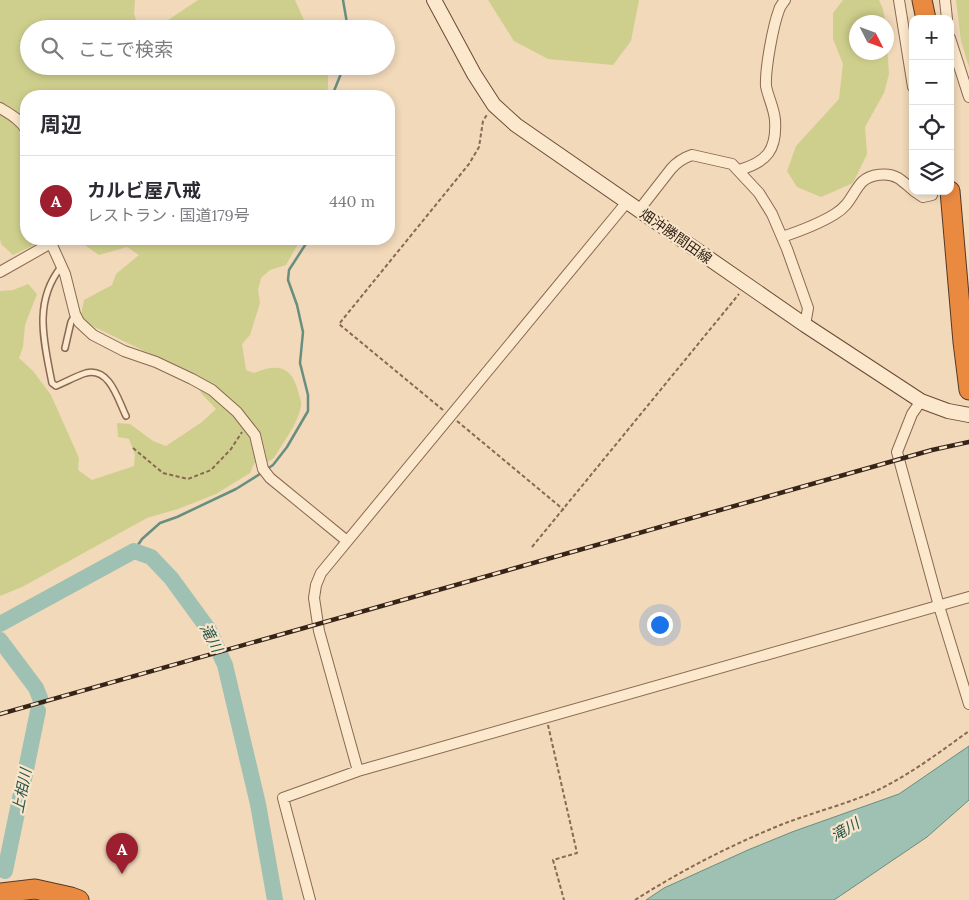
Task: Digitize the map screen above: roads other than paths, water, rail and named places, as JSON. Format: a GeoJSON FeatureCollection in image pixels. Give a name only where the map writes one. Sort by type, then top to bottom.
{"type":"FeatureCollection","features":[{"type":"Feature","properties":{"kind":"highway"},"geometry":{"type":"LineString","coordinates":[[922,0],[925,15]]}},
{"type":"Feature","properties":{"kind":"highway"},"geometry":{"type":"LineString","coordinates":[[950,195],[969,390]]}},
{"type":"Feature","properties":{"kind":"highway"},"geometry":{"type":"LineString","coordinates":[[952,195],[969,296]]}},
{"type":"Feature","properties":{"kind":"highway"},"geometry":{"type":"LineString","coordinates":[[0,894],[35,889],[79,900]]}},
{"type":"Feature","properties":{"kind":"main road","name":"畑沖勝間田線"},"geometry":{"type":"LineString","coordinates":[[434,0],[474,74],[494,104],[516,125],[804,325],[921,401],[948,411],[969,415]]}},
{"type":"Feature","properties":{"kind":"street"},"geometry":{"type":"LineString","coordinates":[[740,170],[756,166],[770,152],[775,119],[766,84],[775,25],[779,8],[785,0]]}},
{"type":"Feature","properties":{"kind":"street"},"geometry":{"type":"LineString","coordinates":[[899,0],[909,62]]}},
{"type":"Feature","properties":{"kind":"street"},"geometry":{"type":"LineString","coordinates":[[945,0],[947,15]]}},
{"type":"Feature","properties":{"kind":"street"},"geometry":{"type":"LineString","coordinates":[[954,50],[969,97]]}},
{"type":"Feature","properties":{"kind":"street"},"geometry":{"type":"LineString","coordinates":[[0,108],[20,122]]}},
{"type":"Feature","properties":{"kind":"street"},"geometry":{"type":"LineString","coordinates":[[639,210],[671,169],[686,157],[692,155],[726,162],[740,170],[759,193],[772,214],[782,237],[808,308],[804,325]]}},
{"type":"Feature","properties":{"kind":"street"},"geometry":{"type":"LineString","coordinates":[[782,237],[836,214],[848,203],[861,183],[868,178],[876,175],[892,175],[899,178],[909,187]]}},
{"type":"Feature","properties":{"kind":"street"},"geometry":{"type":"LineString","coordinates":[[920,195],[923,197],[932,195]]}},
{"type":"Feature","properties":{"kind":"street"},"geometry":{"type":"LineString","coordinates":[[358,771],[319,631],[314,598],[316,585],[321,573],[627,202]]}},
{"type":"Feature","properties":{"kind":"street"},"geometry":{"type":"LineString","coordinates":[[0,272],[44,245]]}},
{"type":"Feature","properties":{"kind":"street"},"geometry":{"type":"LineString","coordinates":[[53,245],[79,322],[93,335],[124,351],[156,362],[192,378],[212,390],[248,424],[256,435],[263,469],[266,473],[347,541]]}},
{"type":"Feature","properties":{"kind":"street"},"geometry":{"type":"LineString","coordinates":[[921,401],[912,414],[897,452],[938,606],[969,704]]}},
{"type":"Feature","properties":{"kind":"street"},"geometry":{"type":"LineString","coordinates":[[310,900],[283,798],[358,771],[969,596]]}},
{"type":"Feature","properties":{"kind":"lane"},"geometry":{"type":"LineString","coordinates":[[61,266],[52,278],[46,294],[42,322],[52,383],[56,386],[87,373],[104,376],[111,384],[126,416]]}},
{"type":"Feature","properties":{"kind":"lane"},"geometry":{"type":"LineString","coordinates":[[66,348],[70,322],[75,314]]}},
{"type":"Feature","properties":{"kind":"water"},"geometry":{"type":"Polygon","coordinates":[[[969,746],[969,800],[927,837],[834,900],[646,900],[664,888],[748,850],[792,832],[899,794],[969,746]]]}},
{"type":"Feature","properties":{"kind":"waterway"},"geometry":{"type":"LineString","coordinates":[[343,0],[346,20]]}},
{"type":"Feature","properties":{"kind":"waterway"},"geometry":{"type":"LineString","coordinates":[[334,90],[340,75]]}},
{"type":"Feature","properties":{"kind":"waterway"},"geometry":{"type":"LineString","coordinates":[[267,469],[273,465],[287,447],[308,411],[308,395],[300,363],[303,332],[297,305],[288,280],[289,270],[305,245]]}},
{"type":"Feature","properties":{"kind":"waterway"},"geometry":{"type":"LineString","coordinates":[[134,551],[142,539],[160,523],[236,489],[263,472]]}},
{"type":"Feature","properties":{"kind":"waterway","name":"滝川"},"geometry":{"type":"LineString","coordinates":[[0,624],[134,551],[151,557],[171,578],[209,630],[225,665],[258,804],[275,900]]}},
{"type":"Feature","properties":{"kind":"waterway","name":"上相川"},"geometry":{"type":"LineString","coordinates":[[0,640],[36,688],[40,698]]}},
{"type":"Feature","properties":{"kind":"waterway","name":"上相川"},"geometry":{"type":"LineString","coordinates":[[5,871],[38,711]]}},
{"type":"Feature","properties":{"kind":"railway"},"geometry":{"type":"LineString","coordinates":[[0,714],[932,450],[969,442]]}},
{"type":"Feature","properties":{"kind":"place","name":"カルビ屋八戒"},"geometry":{"type":"Point","coordinates":[122,874]}}]}
